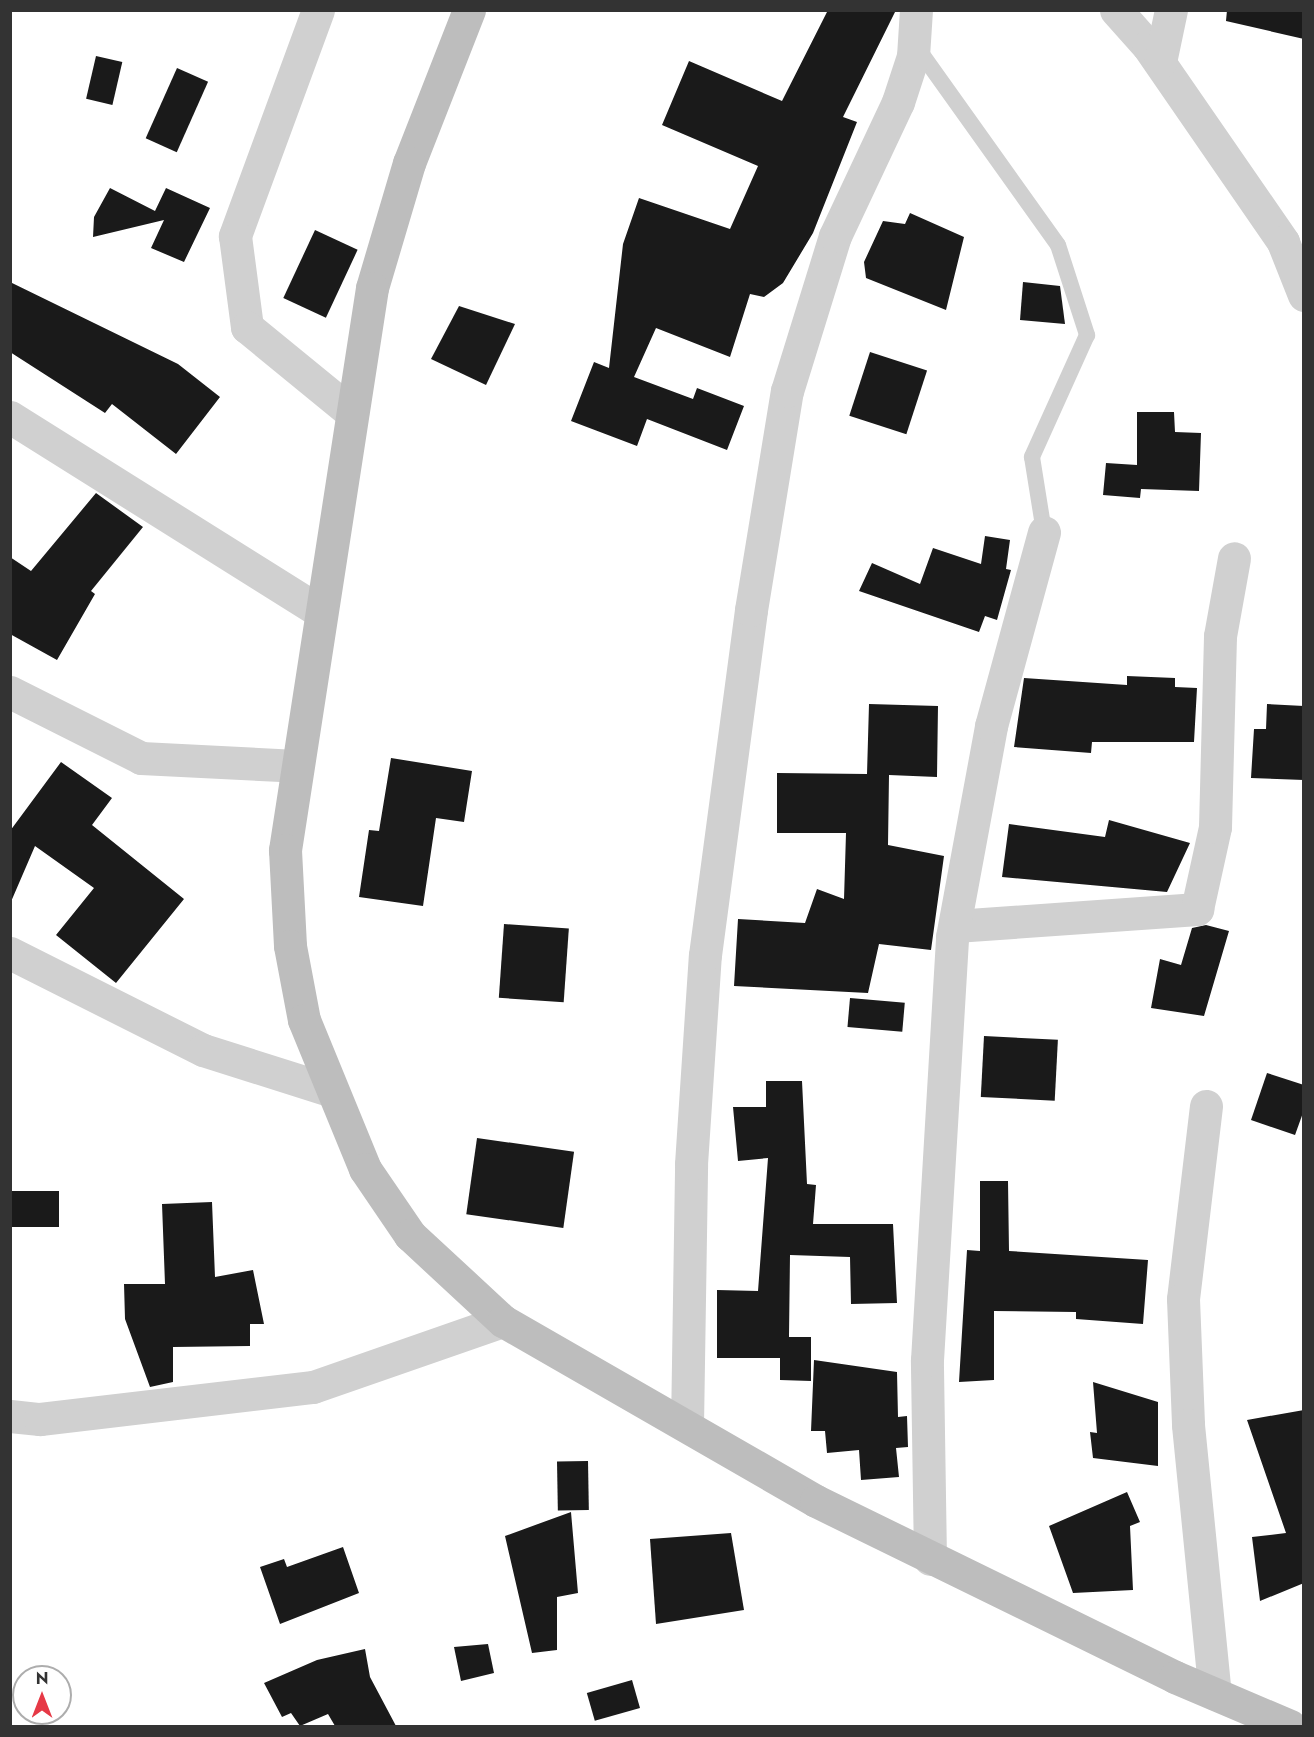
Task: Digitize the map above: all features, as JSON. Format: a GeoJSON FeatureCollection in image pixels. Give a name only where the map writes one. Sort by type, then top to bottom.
{"type":"FeatureCollection","features":[{"type":"Feature","properties":{"kind":"main road"},"geometry":{"type":"LineString","coordinates":[[469,10],[409,163],[375,277],[285,850],[290,946],[304,1020],[365,1169],[410,1235],[502,1321],[687,1426],[930,1559],[1215,1694],[1290,1726]]}},
{"type":"Feature","properties":{"kind":"street"},"geometry":{"type":"LineString","coordinates":[[318,10],[235,236],[247,327],[352,413]]}},
{"type":"Feature","properties":{"kind":"street"},"geometry":{"type":"LineString","coordinates":[[687,1426],[691,1164],[705,955],[779,437],[787,391],[835,236],[898,102],[914,43],[916,10]]}},
{"type":"Feature","properties":{"kind":"street"},"geometry":{"type":"LineString","coordinates":[[1116,10],[1160,62],[1283,242],[1304,296]]}},
{"type":"Feature","properties":{"kind":"street"},"geometry":{"type":"LineString","coordinates":[[1160,62],[1171,10]]}},
{"type":"Feature","properties":{"kind":"street"},"geometry":{"type":"LineString","coordinates":[[10,417],[321,612]]}},
{"type":"Feature","properties":{"kind":"street"},"geometry":{"type":"LineString","coordinates":[[930,1559],[927,1360],[955,926],[991,726],[1044,532]]}},
{"type":"Feature","properties":{"kind":"street"},"geometry":{"type":"LineString","coordinates":[[955,926],[1197,909],[1215,827],[1220,636],[1234,558]]}},
{"type":"Feature","properties":{"kind":"street"},"geometry":{"type":"LineString","coordinates":[[10,692],[141,758],[297,766]]}},
{"type":"Feature","properties":{"kind":"street"},"geometry":{"type":"LineString","coordinates":[[10,953],[203,1050],[332,1091]]}},
{"type":"Feature","properties":{"kind":"street"},"geometry":{"type":"LineString","coordinates":[[1206,1106],[1183,1299],[1188,1425],[1215,1694]]}},
{"type":"Feature","properties":{"kind":"street"},"geometry":{"type":"LineString","coordinates":[[10,1416],[40,1419],[312,1387],[502,1321]]}},
{"type":"Feature","properties":{"kind":"lane"},"geometry":{"type":"LineString","coordinates":[[914,43],[1058,245],[1087,335],[1032,458],[1044,532]]}},
{"type":"Feature","properties":{"kind":"building"},"geometry":{"type":"Polygon","coordinates":[[[828,10],[896,10],[843,117],[857,122],[813,233],[783,283],[764,297],[750,294],[730,357],[656,328],[634,377],[693,399],[697,388],[744,406],[727,450],[647,419],[637,446],[571,421],[594,362],[609,368],[623,244],[639,198],[730,229],[758,166],[662,125],[689,61],[782,101],[828,10]]]}},
{"type":"Feature","properties":{"kind":"building"},"geometry":{"type":"Polygon","coordinates":[[[1227,10],[1304,10],[1304,39],[1226,21],[1227,10]]]}},
{"type":"Feature","properties":{"kind":"building"},"geometry":{"type":"Polygon","coordinates":[[[96,56],[122,62],[112,105],[86,99],[96,56]]]}},
{"type":"Feature","properties":{"kind":"building"},"geometry":{"type":"Polygon","coordinates":[[[177,68],[208,82],[177,152],[146,138],[177,68]]]}},
{"type":"Feature","properties":{"kind":"building"},"geometry":{"type":"Polygon","coordinates":[[[110,188],[155,211],[166,188],[210,208],[184,262],[151,248],[164,220],[93,237],[94,217],[110,188]]]}},
{"type":"Feature","properties":{"kind":"building"},"geometry":{"type":"Polygon","coordinates":[[[910,213],[964,237],[946,310],[866,278],[864,262],[883,221],[905,224],[910,213]]]}},
{"type":"Feature","properties":{"kind":"building"},"geometry":{"type":"Polygon","coordinates":[[[315,230],[358,250],[326,318],[283,298],[315,230]]]}},
{"type":"Feature","properties":{"kind":"building"},"geometry":{"type":"Polygon","coordinates":[[[10,282],[178,364],[220,397],[176,454],[112,404],[105,413],[10,352],[10,282]]]}},
{"type":"Feature","properties":{"kind":"building"},"geometry":{"type":"Polygon","coordinates":[[[1023,282],[1060,286],[1065,324],[1020,320],[1023,282]]]}},
{"type":"Feature","properties":{"kind":"building"},"geometry":{"type":"Polygon","coordinates":[[[459,306],[515,324],[486,385],[431,359],[459,306]]]}},
{"type":"Feature","properties":{"kind":"building"},"geometry":{"type":"Polygon","coordinates":[[[870,352],[927,371],[906,434],[849,416],[870,352]]]}},
{"type":"Feature","properties":{"kind":"building"},"geometry":{"type":"Polygon","coordinates":[[[1137,412],[1174,412],[1175,432],[1201,433],[1199,491],[1141,489],[1140,498],[1103,495],[1106,463],[1137,465],[1137,412]]]}},
{"type":"Feature","properties":{"kind":"building"},"geometry":{"type":"Polygon","coordinates":[[[96,493],[143,527],[91,591],[95,594],[57,660],[10,634],[10,557],[31,571],[96,493]]]}},
{"type":"Feature","properties":{"kind":"building"},"geometry":{"type":"Polygon","coordinates":[[[985,536],[1010,540],[1006,569],[1011,570],[997,620],[985,616],[979,632],[859,591],[872,563],[920,584],[933,548],[981,564],[985,536]]]}},
{"type":"Feature","properties":{"kind":"building"},"geometry":{"type":"Polygon","coordinates":[[[1127,676],[1175,678],[1175,687],[1197,688],[1194,742],[1092,742],[1091,753],[1014,747],[1024,678],[1127,685],[1127,676]]]}},
{"type":"Feature","properties":{"kind":"building"},"geometry":{"type":"Polygon","coordinates":[[[869,704],[938,706],[937,777],[889,775],[888,845],[944,856],[931,950],[879,944],[868,993],[734,986],[738,919],[805,923],[817,889],[844,899],[846,833],[777,833],[777,773],[867,774],[869,704]]]}},
{"type":"Feature","properties":{"kind":"building"},"geometry":{"type":"Polygon","coordinates":[[[1267,704],[1304,706],[1304,780],[1251,778],[1254,729],[1266,729],[1267,704]]]}},
{"type":"Feature","properties":{"kind":"building"},"geometry":{"type":"Polygon","coordinates":[[[391,758],[472,771],[464,822],[436,818],[423,906],[359,897],[369,830],[379,831],[391,758]]]}},
{"type":"Feature","properties":{"kind":"building"},"geometry":{"type":"Polygon","coordinates":[[[61,762],[112,798],[92,825],[184,899],[116,983],[56,935],[94,888],[35,846],[10,904],[10,831],[61,762]]]}},
{"type":"Feature","properties":{"kind":"building"},"geometry":{"type":"Polygon","coordinates":[[[1109,820],[1190,843],[1167,892],[1002,877],[1009,824],[1105,837],[1109,820]]]}},
{"type":"Feature","properties":{"kind":"building"},"geometry":{"type":"Polygon","coordinates":[[[504,924],[569,929],[564,1002],[499,998],[504,924]]]}},
{"type":"Feature","properties":{"kind":"building"},"geometry":{"type":"Polygon","coordinates":[[[1206,925],[1229,931],[1204,1016],[1151,1008],[1160,959],[1181,965],[1192,928],[1206,925]]]}},
{"type":"Feature","properties":{"kind":"building"},"geometry":{"type":"Polygon","coordinates":[[[850,998],[905,1003],[902,1032],[847,1027],[850,998]]]}},
{"type":"Feature","properties":{"kind":"building"},"geometry":{"type":"Polygon","coordinates":[[[984,1036],[1058,1040],[1055,1101],[981,1097],[984,1036]]]}},
{"type":"Feature","properties":{"kind":"building"},"geometry":{"type":"Polygon","coordinates":[[[1267,1073],[1304,1085],[1304,1110],[1295,1135],[1251,1120],[1267,1073]]]}},
{"type":"Feature","properties":{"kind":"building"},"geometry":{"type":"Polygon","coordinates":[[[766,1081],[802,1081],[807,1184],[816,1185],[813,1224],[893,1224],[897,1303],[851,1304],[850,1257],[790,1255],[789,1337],[811,1337],[811,1381],[780,1380],[780,1358],[717,1358],[717,1290],[758,1291],[768,1158],[738,1161],[733,1107],[766,1107],[766,1081]]]}},
{"type":"Feature","properties":{"kind":"building"},"geometry":{"type":"Polygon","coordinates":[[[477,1138],[574,1152],[563,1228],[466,1214],[477,1138]]]}},
{"type":"Feature","properties":{"kind":"building"},"geometry":{"type":"Polygon","coordinates":[[[980,1181],[1008,1181],[1009,1251],[1148,1260],[1143,1324],[1076,1319],[1076,1312],[994,1311],[994,1380],[959,1382],[967,1250],[980,1251],[980,1181]]]}},
{"type":"Feature","properties":{"kind":"building"},"geometry":{"type":"Polygon","coordinates":[[[10,1191],[59,1191],[59,1227],[10,1227],[10,1191]]]}},
{"type":"Feature","properties":{"kind":"building"},"geometry":{"type":"Polygon","coordinates":[[[212,1202],[215,1277],[253,1270],[264,1324],[250,1324],[250,1346],[173,1347],[173,1382],[150,1387],[125,1319],[124,1284],[165,1284],[162,1204],[212,1202]]]}},
{"type":"Feature","properties":{"kind":"building"},"geometry":{"type":"Polygon","coordinates":[[[814,1360],[897,1372],[898,1417],[907,1416],[908,1447],[896,1448],[899,1477],[861,1480],[859,1450],[827,1453],[825,1431],[811,1431],[814,1360]]]}},
{"type":"Feature","properties":{"kind":"building"},"geometry":{"type":"Polygon","coordinates":[[[1093,1382],[1158,1402],[1158,1466],[1093,1458],[1090,1432],[1097,1433],[1093,1382]]]}},
{"type":"Feature","properties":{"kind":"building"},"geometry":{"type":"Polygon","coordinates":[[[1304,1410],[1304,1583],[1260,1601],[1252,1537],[1286,1533],[1247,1420],[1304,1410]]]}},
{"type":"Feature","properties":{"kind":"building"},"geometry":{"type":"Polygon","coordinates":[[[588,1461],[589,1510],[558,1511],[557,1462],[588,1461]]]}},
{"type":"Feature","properties":{"kind":"building"},"geometry":{"type":"Polygon","coordinates":[[[1127,1492],[1140,1522],[1130,1526],[1133,1590],[1073,1593],[1049,1526],[1127,1492]]]}},
{"type":"Feature","properties":{"kind":"building"},"geometry":{"type":"Polygon","coordinates":[[[571,1512],[578,1593],[557,1597],[557,1650],[532,1653],[505,1536],[571,1512]]]}},
{"type":"Feature","properties":{"kind":"building"},"geometry":{"type":"Polygon","coordinates":[[[731,1533],[744,1610],[656,1624],[650,1539],[731,1533]]]}},
{"type":"Feature","properties":{"kind":"building"},"geometry":{"type":"Polygon","coordinates":[[[343,1547],[359,1593],[280,1624],[260,1567],[284,1559],[287,1567],[343,1547]]]}},
{"type":"Feature","properties":{"kind":"building"},"geometry":{"type":"Polygon","coordinates":[[[488,1644],[494,1673],[461,1681],[454,1647],[488,1644]]]}},
{"type":"Feature","properties":{"kind":"building"},"geometry":{"type":"Polygon","coordinates":[[[365,1649],[370,1677],[396,1726],[335,1726],[328,1714],[300,1726],[291,1713],[282,1717],[264,1683],[317,1660],[365,1649]]]}},
{"type":"Feature","properties":{"kind":"building"},"geometry":{"type":"Polygon","coordinates":[[[632,1680],[640,1708],[595,1721],[587,1693],[632,1680]]]}}]}
